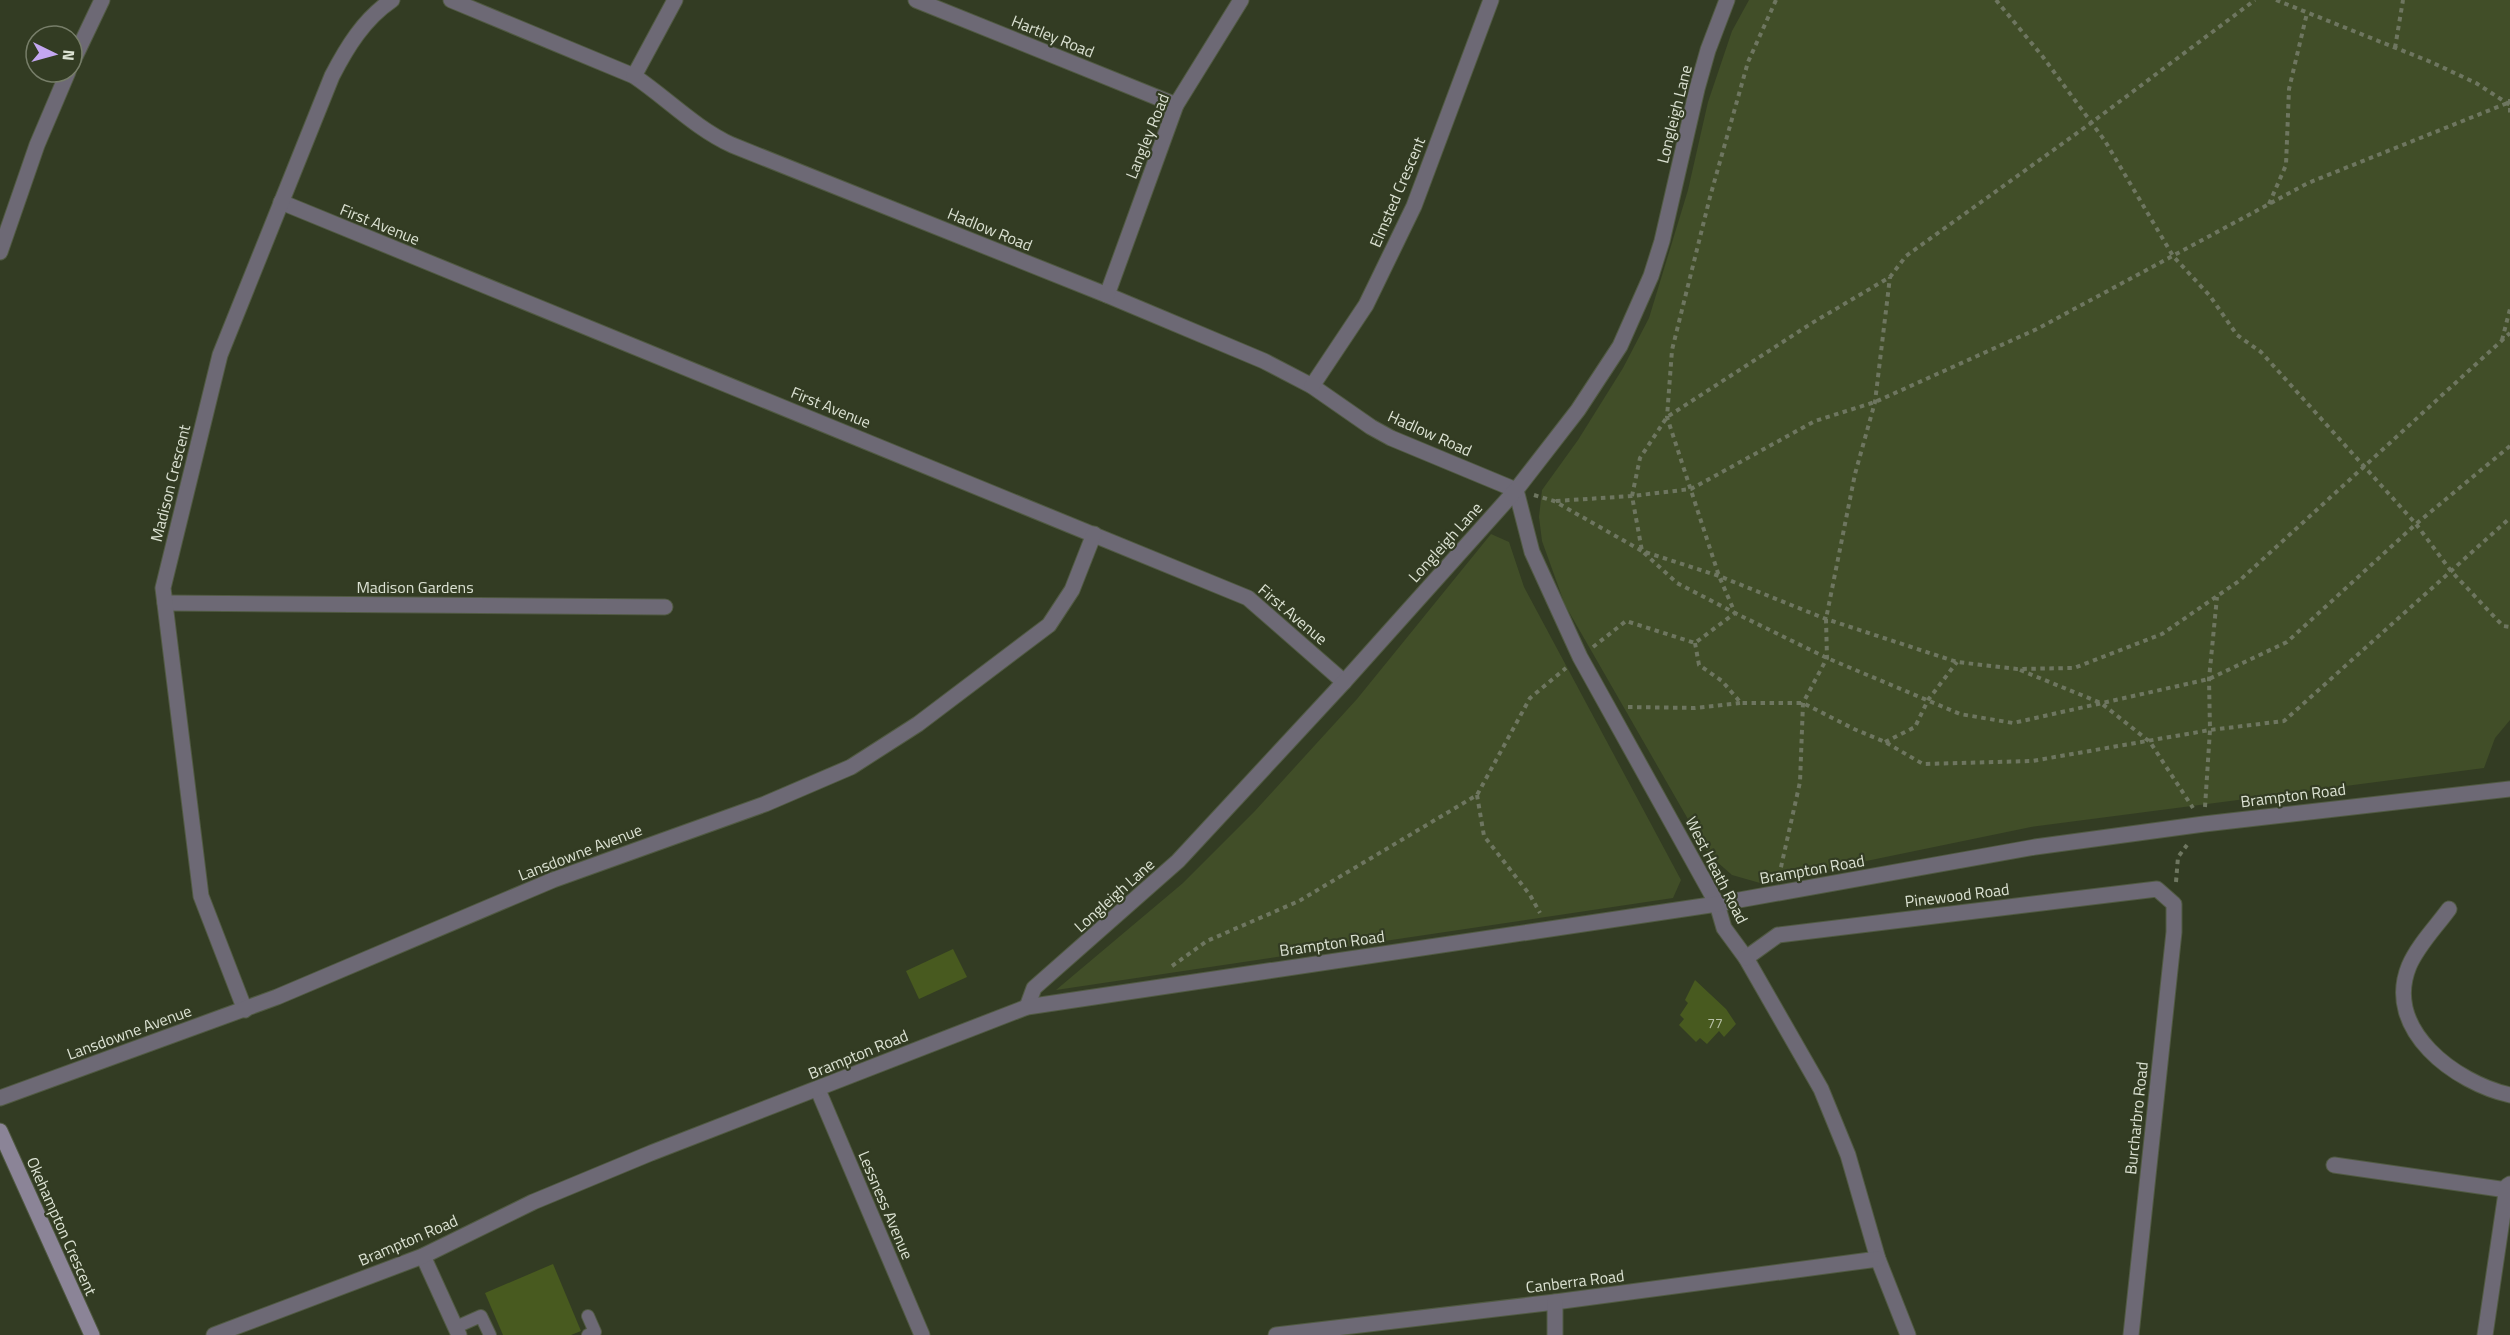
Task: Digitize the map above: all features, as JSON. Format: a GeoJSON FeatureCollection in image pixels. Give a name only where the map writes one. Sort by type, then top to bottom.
{"type":"FeatureCollection","features":[{"type":"Feature","properties":{"kind":"street"},"geometry":{"type":"LineString","coordinates":[[84,38],[102,0]]}},
{"type":"Feature","properties":{"kind":"street","name":"Madison Crescent"},"geometry":{"type":"LineString","coordinates":[[245,1010],[201,896],[163,588],[220,355],[332,76],[344,52],[362,27],[392,0]]}},
{"type":"Feature","properties":{"kind":"street","name":"Hadlow Road"},"geometry":{"type":"LineString","coordinates":[[452,0],[634,76],[658,92],[695,124],[732,145],[1107,295],[1264,361],[1312,386],[1371,427],[1391,438],[1516,490]]}},
{"type":"Feature","properties":{"kind":"street"},"geometry":{"type":"LineString","coordinates":[[634,76],[675,0]]}},
{"type":"Feature","properties":{"kind":"street","name":"Hartley Road"},"geometry":{"type":"LineString","coordinates":[[916,0],[1176,105]]}},
{"type":"Feature","properties":{"kind":"street","name":"Langley Road"},"geometry":{"type":"LineString","coordinates":[[1107,295],[1176,105],[1241,0]]}},
{"type":"Feature","properties":{"kind":"street","name":"Elmsted Crescent"},"geometry":{"type":"LineString","coordinates":[[1312,386],[1366,305],[1414,206],[1491,0]]}},
{"type":"Feature","properties":{"kind":"street","name":"Longleigh Lane"},"geometry":{"type":"LineString","coordinates":[[1027,1007],[1034,988],[1178,861],[1344,682],[1516,490],[1553,445],[1603,374],[1638,311],[1662,241],[1708,50],[1727,0]]}},
{"type":"Feature","properties":{"kind":"street"},"geometry":{"type":"LineString","coordinates":[[0,252],[37,145],[63,84]]}},
{"type":"Feature","properties":{"kind":"street","name":"First Avenue"},"geometry":{"type":"LineString","coordinates":[[281,202],[1248,598],[1344,682]]}},
{"type":"Feature","properties":{"kind":"street","name":"West Heath Road"},"geometry":{"type":"LineString","coordinates":[[1516,490],[1532,552],[1580,657],[1717,904],[1725,928],[1746,958],[1821,1089],[1848,1155],[1878,1259],[1908,1335]]}},
{"type":"Feature","properties":{"kind":"street","name":"Lansdowne Avenue"},"geometry":{"type":"LineString","coordinates":[[0,1098],[245,1010],[554,880],[765,804],[851,767],[918,724],[1049,625],[1072,590],[1094,534]]}},
{"type":"Feature","properties":{"kind":"street","name":"Madison Gardens"},"geometry":{"type":"LineString","coordinates":[[165,603],[665,608]]}},
{"type":"Feature","properties":{"kind":"street","name":"Brampton Road"},"geometry":{"type":"LineString","coordinates":[[214,1335],[423,1256],[544,1198],[651,1153],[1027,1007],[1717,904],[2035,847],[2204,824],[2510,789]]}},
{"type":"Feature","properties":{"kind":"street","name":"Pinewood Road"},"geometry":{"type":"LineString","coordinates":[[1746,958],[1778,934],[2157,889],[2174,904]]}},
{"type":"Feature","properties":{"kind":"street","name":"Burcharbro Road"},"geometry":{"type":"LineString","coordinates":[[2131,1335],[2174,932],[2174,904]]}},
{"type":"Feature","properties":{"kind":"street"},"geometry":{"type":"LineString","coordinates":[[2449,909],[2415,953],[2408,968],[2404,986],[2406,1005],[2412,1025],[2431,1052],[2457,1074],[2478,1085],[2510,1095]]}},
{"type":"Feature","properties":{"kind":"street","name":"Lessness Avenue"},"geometry":{"type":"LineString","coordinates":[[818,1090],[922,1335]]}},
{"type":"Feature","properties":{"kind":"street","name":"Okehampton Crescent"},"geometry":{"type":"LineString","coordinates":[[0,1131],[92,1335]]}},
{"type":"Feature","properties":{"kind":"street"},"geometry":{"type":"LineString","coordinates":[[2334,1165],[2508,1187],[2484,1335]]}},
{"type":"Feature","properties":{"kind":"street"},"geometry":{"type":"LineString","coordinates":[[423,1256],[458,1331]]}},
{"type":"Feature","properties":{"kind":"street","name":"Canberra Road"},"geometry":{"type":"LineString","coordinates":[[1276,1335],[1555,1302],[1878,1259]]}},
{"type":"Feature","properties":{"kind":"street"},"geometry":{"type":"LineString","coordinates":[[1554,1335],[1555,1302]]}},
{"type":"Feature","properties":{"kind":"lane"},"geometry":{"type":"LineString","coordinates":[[458,1331],[481,1316],[490,1335]]}},
{"type":"Feature","properties":{"kind":"lane"},"geometry":{"type":"LineString","coordinates":[[588,1316],[595,1332],[588,1335]]}},
{"type":"Feature","properties":{"kind":"path"},"geometry":{"type":"LineString","coordinates":[[1735,613],[1719,576],[1667,417],[1672,350],[1710,197],[1748,62],[1776,0]]}},
{"type":"Feature","properties":{"kind":"path"},"geometry":{"type":"LineString","coordinates":[[1996,0],[2043,57],[2105,141],[2173,256],[2210,296],[2237,335],[2261,352],[2416,524],[2451,571],[2503,626],[2510,627]]}},
{"type":"Feature","properties":{"kind":"path"},"geometry":{"type":"LineString","coordinates":[[2255,0],[2091,123],[1906,256],[1890,277],[1812,323],[1667,417],[1640,458],[1632,496],[1642,551],[1677,584],[1827,658],[1960,714],[2013,723],[2209,679],[2287,642],[2416,524],[2510,446]]}},
{"type":"Feature","properties":{"kind":"path"},"geometry":{"type":"LineString","coordinates":[[2276,0],[2476,83],[2510,102]]}},
{"type":"Feature","properties":{"kind":"path"},"geometry":{"type":"LineString","coordinates":[[2395,48],[2403,0]]}},
{"type":"Feature","properties":{"kind":"path"},"geometry":{"type":"LineString","coordinates":[[2269,204],[2286,165],[2289,89],[2307,13]]}},
{"type":"Feature","properties":{"kind":"path"},"geometry":{"type":"LineString","coordinates":[[1554,501],[1632,496],[1691,489],[1815,420],[1875,402],[2037,329],[2308,183],[2510,102]]}},
{"type":"Feature","properties":{"kind":"path"},"geometry":{"type":"LineString","coordinates":[[2510,102],[2510,113]]}},
{"type":"Feature","properties":{"kind":"path"},"geometry":{"type":"LineString","coordinates":[[1775,894],[1800,782],[1803,703],[1827,658],[1826,619],[1855,474],[1875,402],[1890,277]]}},
{"type":"Feature","properties":{"kind":"path"},"geometry":{"type":"LineString","coordinates":[[2502,340],[2510,309]]}},
{"type":"Feature","properties":{"kind":"path"},"geometry":{"type":"LineString","coordinates":[[1516,490],[1554,501],[1642,551],[1719,576],[1826,619],[1957,662],[2017,669],[2074,668],[2162,634],[2239,580],[2510,333]]}},
{"type":"Feature","properties":{"kind":"path"},"geometry":{"type":"LineString","coordinates":[[1611,712],[1633,705],[1695,708],[1741,702],[1803,703],[1885,742],[1923,764],[2032,761],[2210,730],[2284,721],[2510,519]]}},
{"type":"Feature","properties":{"kind":"path"},"geometry":{"type":"LineString","coordinates":[[2174,904],[2178,857],[2204,824],[2210,730],[2209,679],[2217,596]]}},
{"type":"Feature","properties":{"kind":"path"},"geometry":{"type":"LineString","coordinates":[[1695,643],[1735,613]]}},
{"type":"Feature","properties":{"kind":"path"},"geometry":{"type":"LineString","coordinates":[[1168,969],[1208,940],[1299,901],[1478,795],[1530,698],[1626,621],[1695,643]]}},
{"type":"Feature","properties":{"kind":"path"},"geometry":{"type":"LineString","coordinates":[[1695,643],[1699,665],[1722,681],[1741,702]]}},
{"type":"Feature","properties":{"kind":"path"},"geometry":{"type":"LineString","coordinates":[[1885,742],[1915,727],[1928,700],[1957,662]]}},
{"type":"Feature","properties":{"kind":"path"},"geometry":{"type":"LineString","coordinates":[[2017,669],[2101,703],[2150,742],[2204,824]]}},
{"type":"Feature","properties":{"kind":"path"},"geometry":{"type":"LineString","coordinates":[[1478,795],[1484,836],[1530,895],[1549,929]]}},
{"type":"Feature","properties":{"kind":"green space"},"geometry":{"type":"Polygon","coordinates":[[[1749,0],[2510,0],[2510,720],[2495,738],[2484,768],[2031,827],[1760,883],[1732,875],[1708,854],[1565,605],[1542,541],[1539,517],[1542,490],[1578,440],[1623,368],[1649,318],[1688,190],[1708,102],[1732,31],[1749,0]]]}},
{"type":"Feature","properties":{"kind":"green space"},"geometry":{"type":"Polygon","coordinates":[[[1491,534],[1509,542],[1524,587],[1681,880],[1673,898],[1056,990],[1183,883],[1254,812],[1357,699],[1491,534]]]}},
{"type":"Feature","properties":{"kind":"building"},"geometry":{"type":"Polygon","coordinates":[[[953,949],[967,977],[919,999],[906,971],[953,949]]]}},
{"type":"Feature","properties":{"kind":"building"},"geometry":{"type":"Polygon","coordinates":[[[1695,980],[1726,1009],[1736,1024],[1724,1037],[1719,1031],[1707,1044],[1700,1038],[1696,1042],[1679,1025],[1684,1019],[1680,1015],[1688,1003],[1685,1000],[1695,980]]]}},
{"type":"Feature","properties":{"kind":"building"},"geometry":{"type":"Polygon","coordinates":[[[553,1264],[581,1331],[571,1335],[503,1335],[485,1293],[553,1264]]]}}]}
